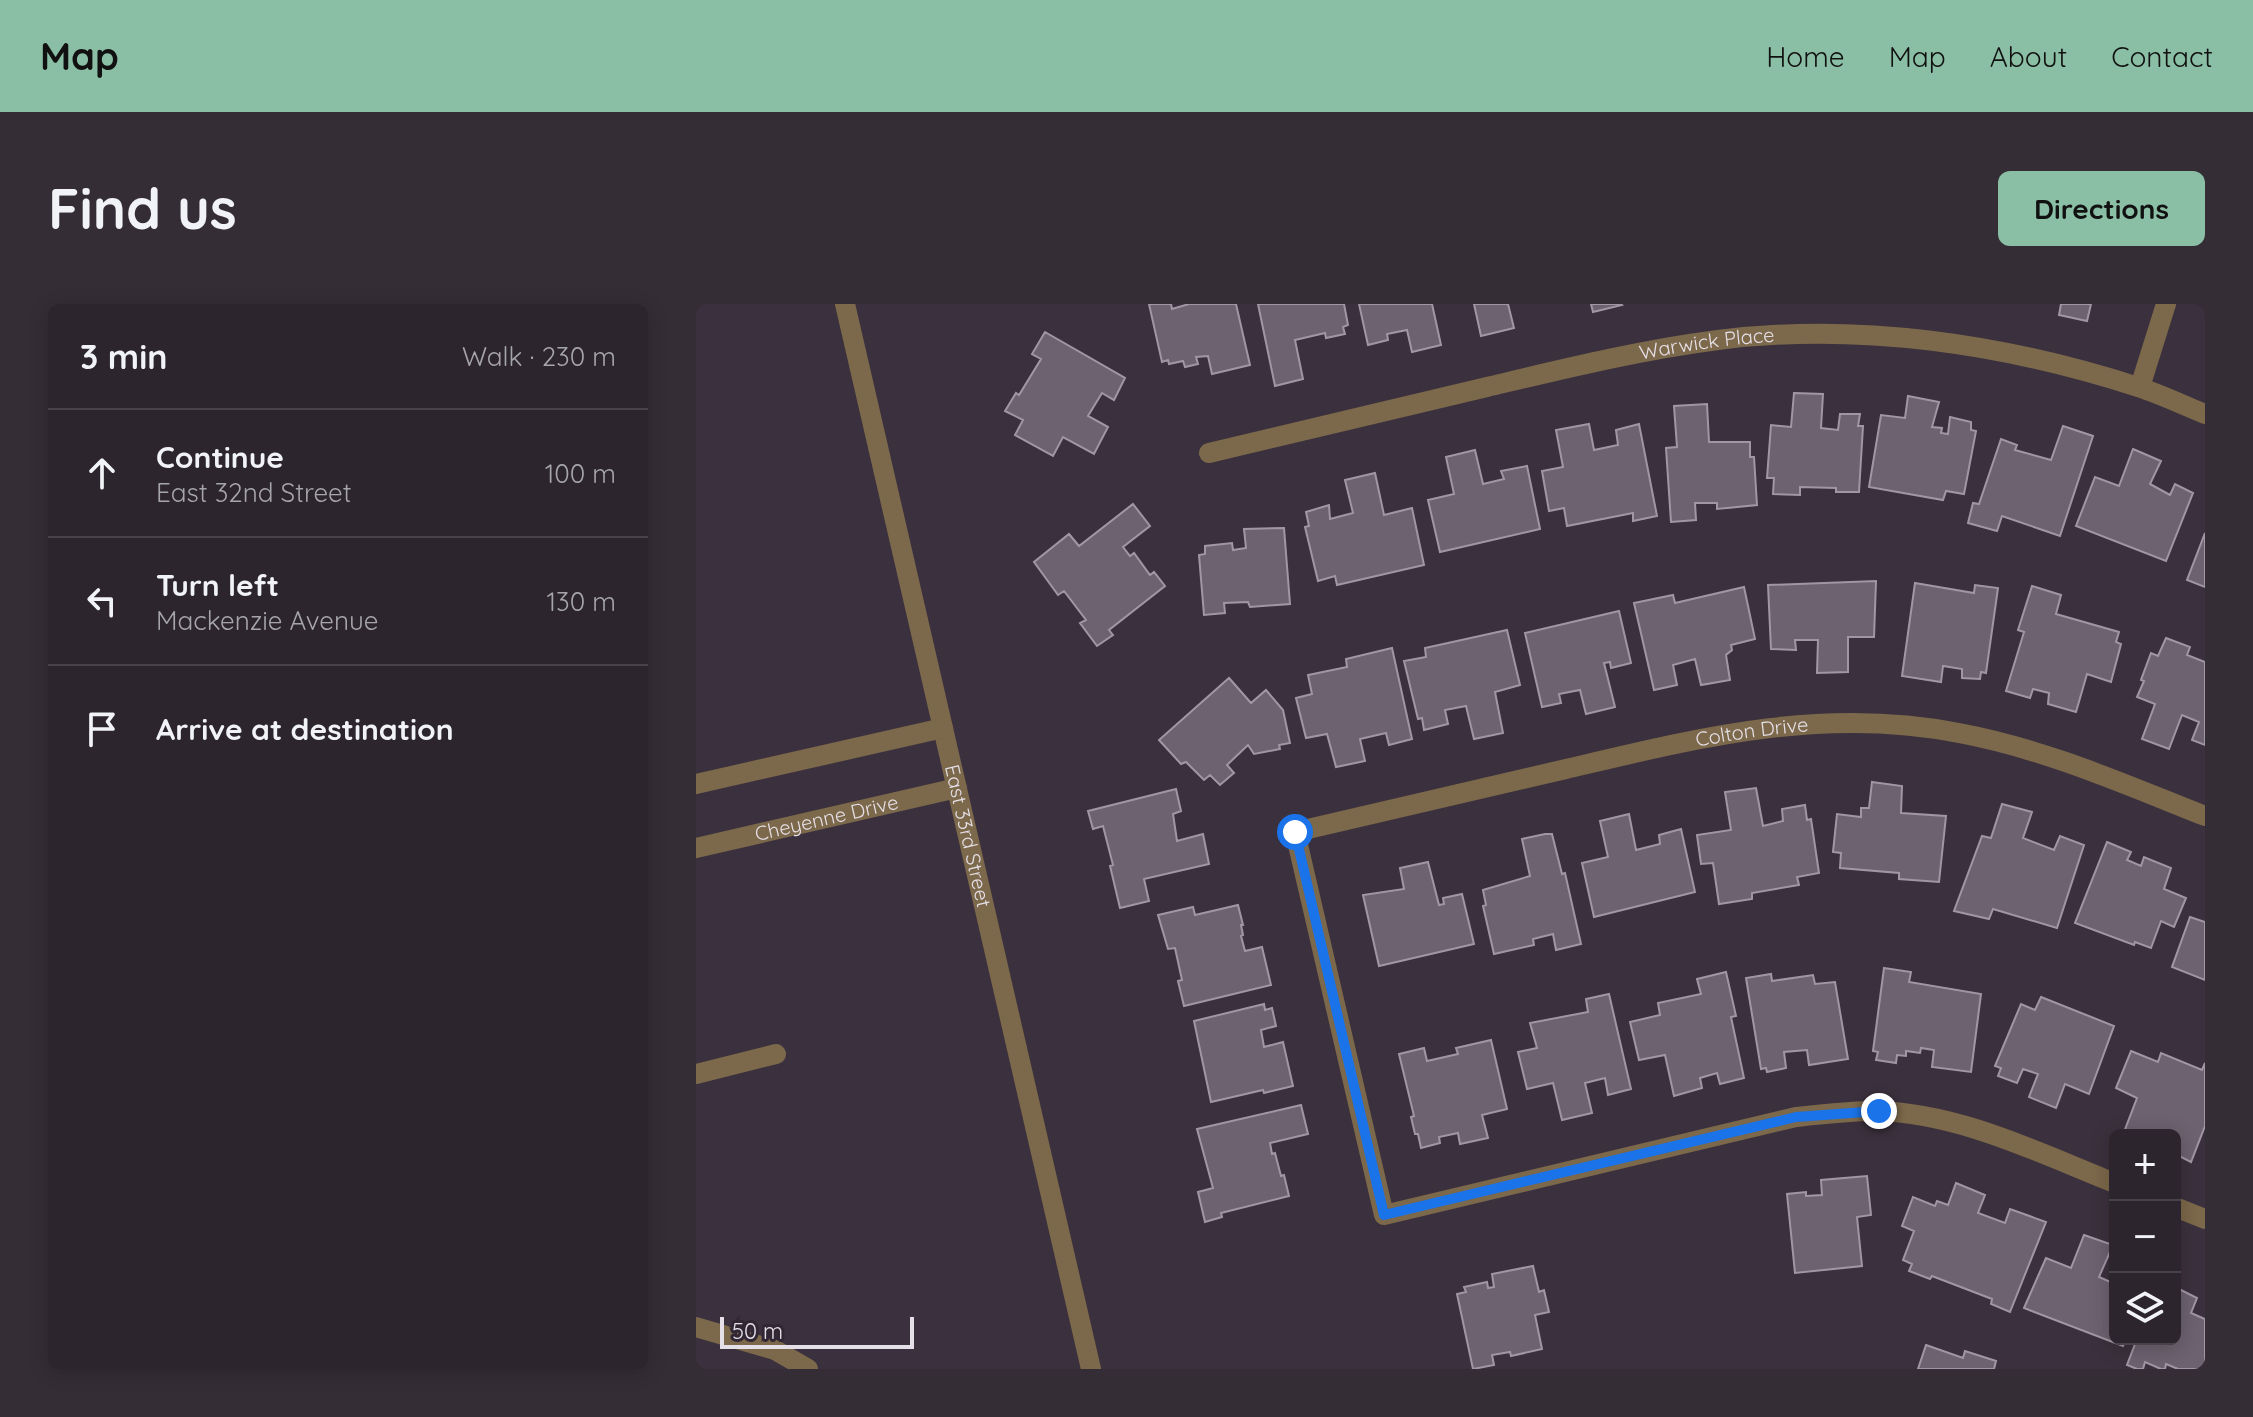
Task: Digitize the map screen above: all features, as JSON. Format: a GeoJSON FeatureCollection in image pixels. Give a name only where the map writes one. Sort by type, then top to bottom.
{"type":"FeatureCollection","features":[{"type":"Feature","properties":{"kind":"street","name":"East 33rd Street"},"geometry":{"type":"LineString","coordinates":[[845,304],[1091,1369]]}},
{"type":"Feature","properties":{"kind":"street"},"geometry":{"type":"LineString","coordinates":[[2140,387],[2166,304]]}},
{"type":"Feature","properties":{"kind":"street","name":"Warwick Place"},"geometry":{"type":"LineString","coordinates":[[1209,453],[1593,362],[1720,340],[1795,335],[1931,341],[1997,350],[2061,364],[2140,387],[2205,414]]}},
{"type":"Feature","properties":{"kind":"street","name":"Colton Drive"},"geometry":{"type":"LineString","coordinates":[[2109,1181],[1962,1124],[1879,1111],[1841,1112],[1796,1117],[1384,1215],[1295,832],[1729,732],[1835,722],[1893,724],[1957,732],[2013,744],[2064,760],[2205,816]]}},
{"type":"Feature","properties":{"kind":"street"},"geometry":{"type":"LineString","coordinates":[[696,784],[943,728]]}},
{"type":"Feature","properties":{"kind":"street","name":"Cheyenne Drive"},"geometry":{"type":"LineString","coordinates":[[696,848],[957,788]]}},
{"type":"Feature","properties":{"kind":"street"},"geometry":{"type":"LineString","coordinates":[[696,1074],[776,1054]]}},
{"type":"Feature","properties":{"kind":"street"},"geometry":{"type":"LineString","coordinates":[[2181,1209],[2205,1219]]}},
{"type":"Feature","properties":{"kind":"street"},"geometry":{"type":"LineString","coordinates":[[696,1327],[775,1350],[808,1369]]}},
{"type":"Feature","properties":{"kind":"building"},"geometry":{"type":"Polygon","coordinates":[[[1149,304],[1171,304],[1172,309],[1189,304],[1236,304],[1250,365],[1212,374],[1208,356],[1196,357],[1198,364],[1185,367],[1183,361],[1162,362],[1149,304]]]}},
{"type":"Feature","properties":{"kind":"building"},"geometry":{"type":"Polygon","coordinates":[[[1258,304],[1344,304],[1348,325],[1343,327],[1345,334],[1326,338],[1325,333],[1295,340],[1303,379],[1275,386],[1258,304]]]}},
{"type":"Feature","properties":{"kind":"building"},"geometry":{"type":"Polygon","coordinates":[[[1359,304],[1432,304],[1441,345],[1412,352],[1407,330],[1387,334],[1388,340],[1368,345],[1359,304]]]}},
{"type":"Feature","properties":{"kind":"building"},"geometry":{"type":"Polygon","coordinates":[[[1474,304],[1508,304],[1514,328],[1481,336],[1474,304]]]}},
{"type":"Feature","properties":{"kind":"building"},"geometry":{"type":"Polygon","coordinates":[[[1591,304],[1621,304],[1622,305],[1593,312],[1591,304]]]}},
{"type":"Feature","properties":{"kind":"building"},"geometry":{"type":"Polygon","coordinates":[[[2061,304],[2091,304],[2087,321],[2059,315],[2061,304]]]}},
{"type":"Feature","properties":{"kind":"building"},"geometry":{"type":"Polygon","coordinates":[[[1045,332],[1125,378],[1114,400],[1102,393],[1088,416],[1108,427],[1094,454],[1063,437],[1053,456],[1015,435],[1023,420],[1005,411],[1016,393],[1019,395],[1041,359],[1032,354],[1045,332]]]}},
{"type":"Feature","properties":{"kind":"building"},"geometry":{"type":"Polygon","coordinates":[[[1794,393],[1823,394],[1821,428],[1838,430],[1840,414],[1860,414],[1858,426],[1863,426],[1859,492],[1800,487],[1800,495],[1773,494],[1774,478],[1767,478],[1771,425],[1791,427],[1794,393]]]}},
{"type":"Feature","properties":{"kind":"building"},"geometry":{"type":"Polygon","coordinates":[[[1908,396],[1939,402],[1932,427],[1942,428],[1941,433],[1948,434],[1950,417],[1971,422],[1971,430],[1976,431],[1964,494],[1946,491],[1943,500],[1869,487],[1881,415],[1905,418],[1908,396]]]}},
{"type":"Feature","properties":{"kind":"building"},"geometry":{"type":"Polygon","coordinates":[[[1707,404],[1709,442],[1750,442],[1757,505],[1717,509],[1717,503],[1695,503],[1696,520],[1671,522],[1666,448],[1677,447],[1674,406],[1707,404]]]}},
{"type":"Feature","properties":{"kind":"building"},"geometry":{"type":"Polygon","coordinates":[[[1589,424],[1594,450],[1618,445],[1616,430],[1639,424],[1657,516],[1633,521],[1633,513],[1567,526],[1564,508],[1549,511],[1542,471],[1563,467],[1556,430],[1589,424]]]}},
{"type":"Feature","properties":{"kind":"building"},"geometry":{"type":"Polygon","coordinates":[[[2063,426],[2093,436],[2060,536],[2002,516],[1997,531],[1968,523],[1973,503],[1979,504],[2001,439],[2017,445],[2015,450],[2051,460],[2063,426]]]}},
{"type":"Feature","properties":{"kind":"building"},"geometry":{"type":"Polygon","coordinates":[[[2133,449],[2161,461],[2150,484],[2170,495],[2175,484],[2193,493],[2166,561],[2076,526],[2095,477],[2119,486],[2133,449]]]}},
{"type":"Feature","properties":{"kind":"building"},"geometry":{"type":"Polygon","coordinates":[[[1475,450],[1483,484],[1504,479],[1501,471],[1527,466],[1540,529],[1440,552],[1428,500],[1454,494],[1446,457],[1475,450]]]}},
{"type":"Feature","properties":{"kind":"building"},"geometry":{"type":"Polygon","coordinates":[[[1375,473],[1384,515],[1412,508],[1424,565],[1337,585],[1335,576],[1318,581],[1305,527],[1309,526],[1306,512],[1329,505],[1330,519],[1353,513],[1345,480],[1375,473]]]}},
{"type":"Feature","properties":{"kind":"building"},"geometry":{"type":"Polygon","coordinates":[[[1133,504],[1150,526],[1123,547],[1130,556],[1134,553],[1150,575],[1154,572],[1165,586],[1109,630],[1113,635],[1097,646],[1080,623],[1086,620],[1064,591],[1058,595],[1034,562],[1069,534],[1079,546],[1133,504]]]}},
{"type":"Feature","properties":{"kind":"building"},"geometry":{"type":"Polygon","coordinates":[[[1284,528],[1290,604],[1250,607],[1248,602],[1224,603],[1225,613],[1204,615],[1199,555],[1205,554],[1205,546],[1232,543],[1233,550],[1246,548],[1244,529],[1284,528]]]}},
{"type":"Feature","properties":{"kind":"building"},"geometry":{"type":"Polygon","coordinates":[[[2205,533],[2205,587],[2187,580],[2205,533]]]}},
{"type":"Feature","properties":{"kind":"building"},"geometry":{"type":"Polygon","coordinates":[[[1876,581],[1874,637],[1848,637],[1848,672],[1817,673],[1818,640],[1795,640],[1796,650],[1771,649],[1768,585],[1876,581]]]}},
{"type":"Feature","properties":{"kind":"building"},"geometry":{"type":"Polygon","coordinates":[[[1915,583],[1974,593],[1975,585],[1998,588],[1986,673],[1981,672],[1980,679],[1962,678],[1962,669],[1943,666],[1941,682],[1902,676],[1915,583]]]}},
{"type":"Feature","properties":{"kind":"building"},"geometry":{"type":"Polygon","coordinates":[[[2032,586],[2061,595],[2056,614],[2119,632],[2116,642],[2121,644],[2111,682],[2087,674],[2076,712],[2048,704],[2049,693],[2033,689],[2030,698],[2006,691],[2024,632],[2018,630],[2032,586]]]}},
{"type":"Feature","properties":{"kind":"building"},"geometry":{"type":"Polygon","coordinates":[[[1744,587],[1755,639],[1731,645],[1732,650],[1726,655],[1730,680],[1701,685],[1695,659],[1673,665],[1677,685],[1654,690],[1634,603],[1673,595],[1675,603],[1744,587]]]}},
{"type":"Feature","properties":{"kind":"building"},"geometry":{"type":"Polygon","coordinates":[[[1619,611],[1631,663],[1611,668],[1610,662],[1604,663],[1615,707],[1586,714],[1580,690],[1559,694],[1561,703],[1542,707],[1525,633],[1619,611]]]}},
{"type":"Feature","properties":{"kind":"building"},"geometry":{"type":"Polygon","coordinates":[[[1507,630],[1520,685],[1495,692],[1503,733],[1474,739],[1466,706],[1445,710],[1448,724],[1424,730],[1422,718],[1418,719],[1404,661],[1426,657],[1425,648],[1507,630]]]}},
{"type":"Feature","properties":{"kind":"building"},"geometry":{"type":"Polygon","coordinates":[[[2166,638],[2190,647],[2187,655],[2205,662],[2205,745],[2192,740],[2199,722],[2182,715],[2169,749],[2142,739],[2155,704],[2137,697],[2144,681],[2141,680],[2151,653],[2158,656],[2166,638]]]}},
{"type":"Feature","properties":{"kind":"building"},"geometry":{"type":"Polygon","coordinates":[[[1392,648],[1412,739],[1389,745],[1386,733],[1360,739],[1365,761],[1336,767],[1327,734],[1306,738],[1296,698],[1312,694],[1308,675],[1347,667],[1346,659],[1392,648]]]}},
{"type":"Feature","properties":{"kind":"building"},"geometry":{"type":"Polygon","coordinates":[[[1229,678],[1251,703],[1266,690],[1283,710],[1290,743],[1279,745],[1280,749],[1254,754],[1248,745],[1227,765],[1234,773],[1220,785],[1210,775],[1204,780],[1186,762],[1181,764],[1159,740],[1229,678]]]}},
{"type":"Feature","properties":{"kind":"building"},"geometry":{"type":"Polygon","coordinates":[[[1872,782],[1902,786],[1901,813],[1946,816],[1939,882],[1899,879],[1899,873],[1840,868],[1841,853],[1833,852],[1837,814],[1861,817],[1861,808],[1869,808],[1872,782]]]}},
{"type":"Feature","properties":{"kind":"building"},"geometry":{"type":"Polygon","coordinates":[[[1756,788],[1763,826],[1783,821],[1782,809],[1805,805],[1807,820],[1811,819],[1819,873],[1797,877],[1799,885],[1752,893],[1752,899],[1719,904],[1713,863],[1701,864],[1697,835],[1731,830],[1725,792],[1756,788]]]}},
{"type":"Feature","properties":{"kind":"building"},"geometry":{"type":"Polygon","coordinates":[[[1176,789],[1181,811],[1173,814],[1177,841],[1203,834],[1209,864],[1144,879],[1149,901],[1120,908],[1103,826],[1093,829],[1088,811],[1176,789]]]}},
{"type":"Feature","properties":{"kind":"building"},"geometry":{"type":"Polygon","coordinates":[[[2002,804],[2032,812],[2023,838],[2054,850],[2060,836],[2084,845],[2057,928],[1993,909],[1989,919],[1954,911],[1982,836],[1991,838],[2002,804]]]}},
{"type":"Feature","properties":{"kind":"building"},"geometry":{"type":"Polygon","coordinates":[[[1629,814],[1636,850],[1660,844],[1659,835],[1681,829],[1695,892],[1594,917],[1582,863],[1608,857],[1600,821],[1629,814]]]}},
{"type":"Feature","properties":{"kind":"building"},"geometry":{"type":"Polygon","coordinates":[[[1552,834],[1562,874],[1565,873],[1581,944],[1556,950],[1553,934],[1533,939],[1534,945],[1494,954],[1483,906],[1486,905],[1483,890],[1530,876],[1522,839],[1552,834]]]}},
{"type":"Feature","properties":{"kind":"building"},"geometry":{"type":"Polygon","coordinates":[[[2107,842],[2131,852],[2127,860],[2141,866],[2144,857],[2171,868],[2164,889],[2186,898],[2174,927],[2161,921],[2151,948],[2135,942],[2134,945],[2075,923],[2107,842]]]}},
{"type":"Feature","properties":{"kind":"building"},"geometry":{"type":"Polygon","coordinates":[[[1428,862],[1439,905],[1444,904],[1443,898],[1462,894],[1474,944],[1379,966],[1363,895],[1404,889],[1400,868],[1428,862]]]}},
{"type":"Feature","properties":{"kind":"building"},"geometry":{"type":"Polygon","coordinates":[[[1238,905],[1245,951],[1262,947],[1271,985],[1184,1006],[1175,948],[1168,949],[1158,915],[1193,907],[1195,915],[1238,905]]]}},
{"type":"Feature","properties":{"kind":"building"},"geometry":{"type":"Polygon","coordinates":[[[2190,917],[2205,922],[2205,980],[2172,967],[2190,917]]]}},
{"type":"Feature","properties":{"kind":"building"},"geometry":{"type":"Polygon","coordinates":[[[1884,968],[1911,972],[1909,982],[1981,994],[1971,1072],[1932,1067],[1934,1050],[1921,1048],[1920,1053],[1906,1051],[1906,1056],[1897,1055],[1896,1063],[1876,1060],[1878,1052],[1873,1051],[1884,968]]]}},
{"type":"Feature","properties":{"kind":"building"},"geometry":{"type":"Polygon","coordinates":[[[1726,972],[1736,1016],[1731,1017],[1744,1078],[1720,1084],[1717,1073],[1700,1078],[1702,1088],[1674,1096],[1665,1055],[1639,1060],[1630,1022],[1660,1015],[1658,1003],[1701,994],[1697,979],[1726,972]]]}},
{"type":"Feature","properties":{"kind":"building"},"geometry":{"type":"Polygon","coordinates":[[[1771,974],[1772,981],[1813,975],[1815,984],[1835,982],[1848,1059],[1809,1065],[1807,1050],[1784,1052],[1786,1068],[1767,1072],[1766,1068],[1761,1069],[1746,978],[1771,974]]]}},
{"type":"Feature","properties":{"kind":"building"},"geometry":{"type":"Polygon","coordinates":[[[1609,994],[1631,1089],[1608,1095],[1605,1078],[1585,1083],[1592,1113],[1562,1120],[1553,1083],[1527,1089],[1518,1052],[1537,1048],[1530,1023],[1588,1012],[1586,999],[1609,994]]]}},
{"type":"Feature","properties":{"kind":"building"},"geometry":{"type":"Polygon","coordinates":[[[2041,997],[2114,1026],[2089,1094],[2065,1084],[2056,1108],[2029,1097],[2038,1074],[2023,1069],[2017,1083],[1998,1076],[2001,1068],[1995,1066],[2021,1004],[2035,1010],[2041,997]]]}},
{"type":"Feature","properties":{"kind":"building"},"geometry":{"type":"Polygon","coordinates":[[[1264,1004],[1265,1010],[1272,1008],[1276,1026],[1261,1030],[1264,1047],[1283,1042],[1293,1086],[1211,1102],[1194,1021],[1264,1004]]]}},
{"type":"Feature","properties":{"kind":"building"},"geometry":{"type":"Polygon","coordinates":[[[1491,1040],[1507,1109],[1482,1115],[1488,1138],[1460,1144],[1458,1133],[1439,1137],[1440,1143],[1421,1148],[1411,1117],[1414,1116],[1399,1054],[1424,1048],[1427,1061],[1458,1054],[1456,1048],[1491,1040]]]}},
{"type":"Feature","properties":{"kind":"building"},"geometry":{"type":"Polygon","coordinates":[[[2131,1051],[2158,1062],[2161,1053],[2202,1070],[2205,1063],[2205,1126],[2191,1162],[2181,1157],[2181,1129],[2125,1129],[2137,1098],[2116,1088],[2131,1051]]]}},
{"type":"Feature","properties":{"kind":"building"},"geometry":{"type":"Polygon","coordinates":[[[1301,1105],[1308,1134],[1270,1143],[1289,1196],[1221,1213],[1222,1217],[1205,1222],[1198,1192],[1213,1188],[1197,1129],[1301,1105]]]}},
{"type":"Feature","properties":{"kind":"building"},"geometry":{"type":"Polygon","coordinates":[[[1867,1176],[1871,1215],[1857,1217],[1862,1266],[1795,1273],[1787,1194],[1806,1192],[1806,1196],[1822,1195],[1821,1180],[1867,1176]]]}},
{"type":"Feature","properties":{"kind":"building"},"geometry":{"type":"Polygon","coordinates":[[[1956,1183],[1985,1195],[1978,1213],[2005,1223],[2010,1209],[2046,1222],[2010,1312],[1991,1304],[1992,1299],[1932,1276],[1930,1279],[1909,1271],[1912,1264],[1903,1260],[1914,1231],[1902,1226],[1913,1197],[1935,1206],[1937,1201],[1948,1205],[1956,1183]]]}},
{"type":"Feature","properties":{"kind":"building"},"geometry":{"type":"Polygon","coordinates":[[[2084,1235],[2109,1244],[2109,1254],[2099,1277],[2109,1281],[2109,1341],[2024,1308],[2046,1258],[2071,1268],[2084,1235]]]}},
{"type":"Feature","properties":{"kind":"building"},"geometry":{"type":"Polygon","coordinates":[[[1533,1266],[1539,1292],[1544,1290],[1549,1312],[1535,1315],[1542,1349],[1511,1356],[1510,1352],[1492,1355],[1494,1365],[1473,1369],[1457,1294],[1466,1292],[1464,1287],[1487,1282],[1488,1288],[1494,1287],[1492,1274],[1533,1266]]]}},
{"type":"Feature","properties":{"kind":"building"},"geometry":{"type":"Polygon","coordinates":[[[2181,1290],[2197,1298],[2191,1313],[2205,1319],[2205,1369],[2178,1369],[2166,1364],[2165,1369],[2161,1369],[2145,1362],[2143,1369],[2127,1365],[2135,1345],[2181,1345],[2181,1290]]]}},
{"type":"Feature","properties":{"kind":"building"},"geometry":{"type":"Polygon","coordinates":[[[1926,1345],[1963,1358],[1965,1351],[1996,1361],[1994,1369],[1918,1369],[1926,1345]]]}},
{"type":"Feature","properties":{"kind":"route"},"geometry":{"type":"LineString","coordinates":[[1295,832],[1384,1215],[1796,1117],[1879,1111]]}}]}
